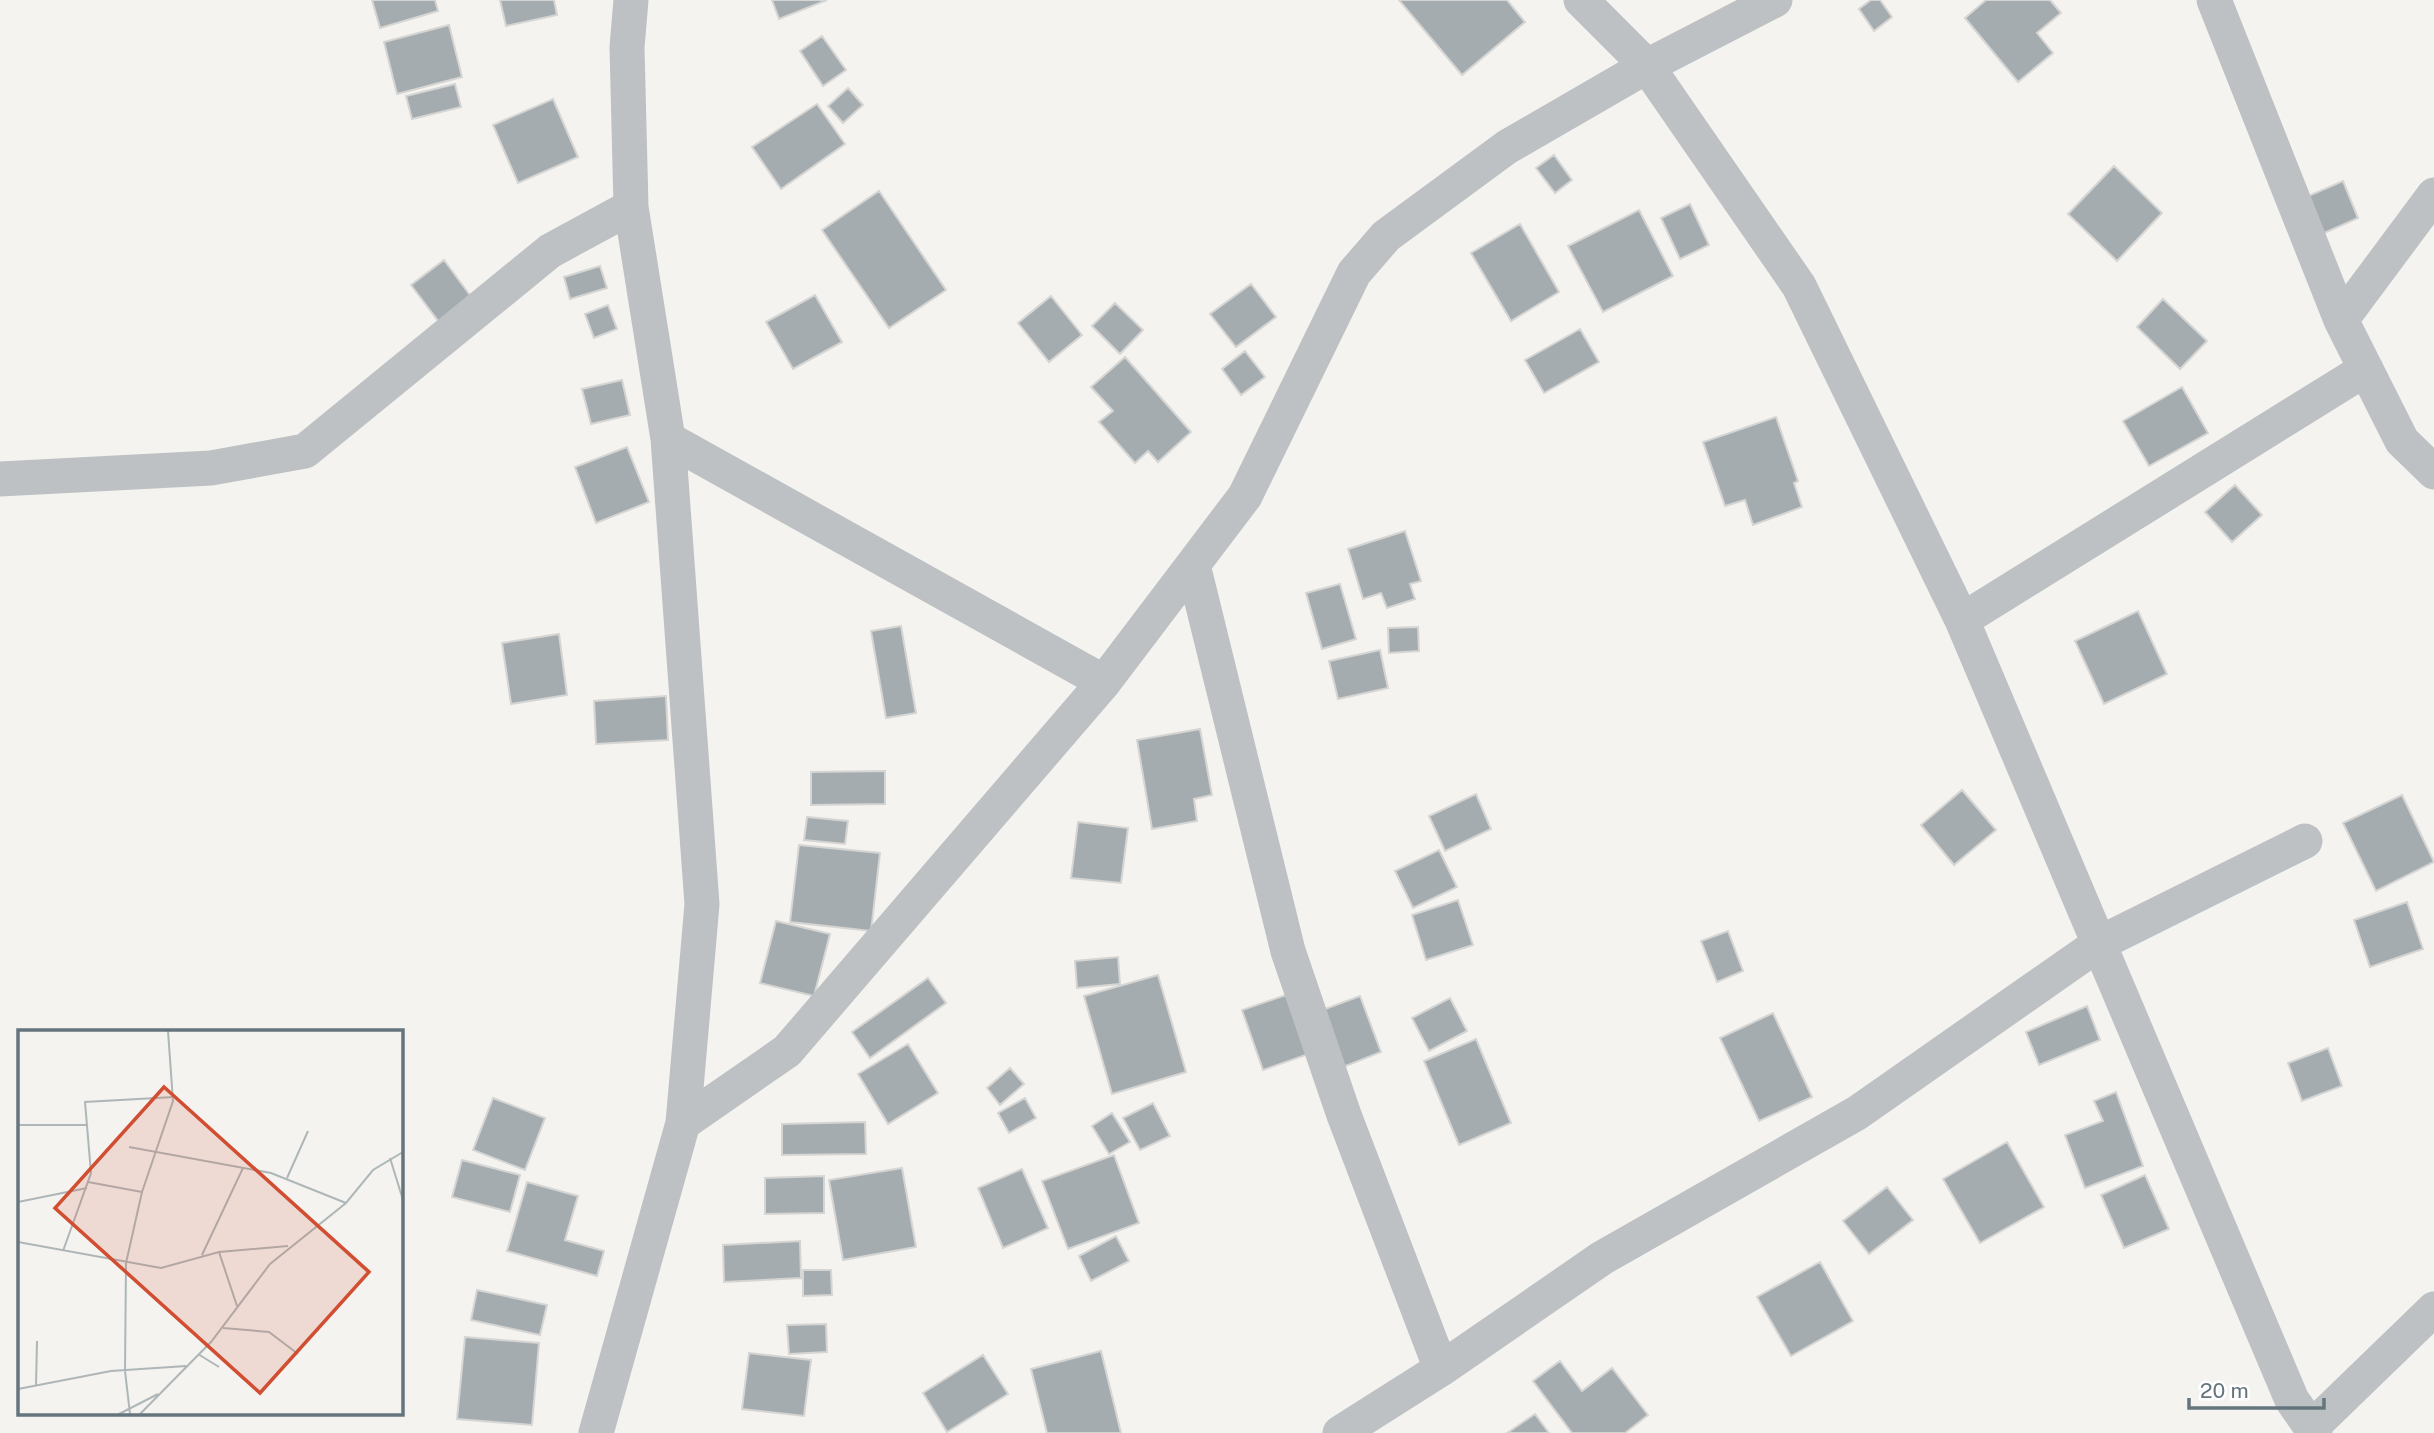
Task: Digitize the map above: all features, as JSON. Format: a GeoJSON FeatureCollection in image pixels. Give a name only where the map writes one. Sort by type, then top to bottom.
{"type":"FeatureCollection","features":[{"type":"Feature","properties":{"kind":"street"},"geometry":{"type":"LineString","coordinates":[[596,1433],[683,1123],[702,904],[668,439],[631,207],[627,47],[631,0]]}},
{"type":"Feature","properties":{"kind":"street"},"geometry":{"type":"LineString","coordinates":[[1581,0],[1647,66],[1799,286],[1962,620],[2292,1400],[2313,1431],[2434,1309]]}},
{"type":"Feature","properties":{"kind":"street"},"geometry":{"type":"LineString","coordinates":[[683,1123],[787,1051],[1104,682],[1245,496],[1354,273],[1386,236],[1507,147],[1647,66],[1775,0]]}},
{"type":"Feature","properties":{"kind":"street"},"geometry":{"type":"LineString","coordinates":[[2214,0],[2341,320],[2402,441],[2434,472]]}},
{"type":"Feature","properties":{"kind":"street"},"geometry":{"type":"LineString","coordinates":[[2341,320],[2434,195]]}},
{"type":"Feature","properties":{"kind":"street"},"geometry":{"type":"LineString","coordinates":[[0,479],[211,468],[305,451],[550,251],[631,207]]}},
{"type":"Feature","properties":{"kind":"street"},"geometry":{"type":"LineString","coordinates":[[1962,620],[2366,369]]}},
{"type":"Feature","properties":{"kind":"street"},"geometry":{"type":"LineString","coordinates":[[668,439],[1104,682]]}},
{"type":"Feature","properties":{"kind":"street"},"geometry":{"type":"LineString","coordinates":[[1193,565],[1288,951],[1344,1115],[1441,1369]]}},
{"type":"Feature","properties":{"kind":"street"},"geometry":{"type":"LineString","coordinates":[[1340,1433],[1441,1369],[1602,1258],[1857,1113],[2100,943],[2305,841]]}},
{"type":"Feature","properties":{"kind":"building"},"geometry":{"type":"Polygon","coordinates":[[[372,0],[435,0],[438,11],[380,28],[372,0]]]}},
{"type":"Feature","properties":{"kind":"building"},"geometry":{"type":"Polygon","coordinates":[[[500,0],[554,0],[557,15],[506,26],[500,0]]]}},
{"type":"Feature","properties":{"kind":"building"},"geometry":{"type":"Polygon","coordinates":[[[772,0],[827,0],[779,19],[772,0]]]}},
{"type":"Feature","properties":{"kind":"building"},"geometry":{"type":"Polygon","coordinates":[[[1399,0],[1507,0],[1525,22],[1462,75],[1399,0]]]}},
{"type":"Feature","properties":{"kind":"building"},"geometry":{"type":"Polygon","coordinates":[[[1871,0],[1880,0],[1892,17],[1874,31],[1859,9],[1871,0]]]}},
{"type":"Feature","properties":{"kind":"building"},"geometry":{"type":"Polygon","coordinates":[[[1986,0],[2050,0],[2061,13],[2037,33],[2053,53],[2018,82],[1965,18],[1986,0]]]}},
{"type":"Feature","properties":{"kind":"building"},"geometry":{"type":"Polygon","coordinates":[[[449,25],[462,77],[397,94],[384,42],[449,25]]]}},
{"type":"Feature","properties":{"kind":"building"},"geometry":{"type":"Polygon","coordinates":[[[822,36],[846,70],[823,86],[800,51],[822,36]]]}},
{"type":"Feature","properties":{"kind":"building"},"geometry":{"type":"Polygon","coordinates":[[[455,84],[461,107],[412,119],[406,96],[455,84]]]}},
{"type":"Feature","properties":{"kind":"building"},"geometry":{"type":"Polygon","coordinates":[[[848,88],[863,105],[843,123],[828,106],[848,88]]]}},
{"type":"Feature","properties":{"kind":"building"},"geometry":{"type":"Polygon","coordinates":[[[553,99],[578,157],[518,183],[493,125],[553,99]]]}},
{"type":"Feature","properties":{"kind":"building"},"geometry":{"type":"Polygon","coordinates":[[[817,104],[845,144],[781,189],[752,147],[817,104]]]}},
{"type":"Feature","properties":{"kind":"building"},"geometry":{"type":"Polygon","coordinates":[[[1554,155],[1572,180],[1555,193],[1536,168],[1554,155]]]}},
{"type":"Feature","properties":{"kind":"building"},"geometry":{"type":"Polygon","coordinates":[[[2114,166],[2162,213],[2117,261],[2068,214],[2114,166]]]}},
{"type":"Feature","properties":{"kind":"building"},"geometry":{"type":"Polygon","coordinates":[[[2343,181],[2358,218],[2322,234],[2306,197],[2343,181]]]}},
{"type":"Feature","properties":{"kind":"building"},"geometry":{"type":"Polygon","coordinates":[[[879,191],[946,290],[889,328],[822,230],[879,191]]]}},
{"type":"Feature","properties":{"kind":"building"},"geometry":{"type":"Polygon","coordinates":[[[1690,204],[1709,245],[1680,259],[1661,218],[1690,204]]]}},
{"type":"Feature","properties":{"kind":"building"},"geometry":{"type":"Polygon","coordinates":[[[1639,210],[1673,276],[1603,312],[1568,246],[1639,210]]]}},
{"type":"Feature","properties":{"kind":"building"},"geometry":{"type":"Polygon","coordinates":[[[1520,224],[1559,292],[1511,321],[1471,253],[1520,224]]]}},
{"type":"Feature","properties":{"kind":"building"},"geometry":{"type":"Polygon","coordinates":[[[444,260],[472,298],[439,322],[411,285],[444,260]]]}},
{"type":"Feature","properties":{"kind":"building"},"geometry":{"type":"Polygon","coordinates":[[[600,266],[607,288],[570,299],[564,277],[600,266]]]}},
{"type":"Feature","properties":{"kind":"building"},"geometry":{"type":"Polygon","coordinates":[[[1251,284],[1276,317],[1236,347],[1210,314],[1251,284]]]}},
{"type":"Feature","properties":{"kind":"building"},"geometry":{"type":"Polygon","coordinates":[[[815,295],[842,342],[793,369],[766,322],[815,295]]]}},
{"type":"Feature","properties":{"kind":"building"},"geometry":{"type":"Polygon","coordinates":[[[1051,296],[1082,335],[1049,362],[1018,323],[1051,296]]]}},
{"type":"Feature","properties":{"kind":"building"},"geometry":{"type":"Polygon","coordinates":[[[2163,299],[2207,341],[2180,369],[2137,327],[2163,299]]]}},
{"type":"Feature","properties":{"kind":"building"},"geometry":{"type":"Polygon","coordinates":[[[1115,303],[1143,330],[1120,354],[1092,326],[1115,303]]]}},
{"type":"Feature","properties":{"kind":"building"},"geometry":{"type":"Polygon","coordinates":[[[608,305],[617,329],[594,338],[585,314],[608,305]]]}},
{"type":"Feature","properties":{"kind":"building"},"geometry":{"type":"Polygon","coordinates":[[[1580,329],[1599,362],[1544,393],[1525,360],[1580,329]]]}},
{"type":"Feature","properties":{"kind":"building"},"geometry":{"type":"Polygon","coordinates":[[[1245,351],[1265,377],[1241,395],[1222,369],[1245,351]]]}},
{"type":"Feature","properties":{"kind":"building"},"geometry":{"type":"Polygon","coordinates":[[[1125,357],[1191,432],[1158,462],[1148,451],[1135,463],[1099,422],[1113,411],[1091,387],[1125,357]]]}},
{"type":"Feature","properties":{"kind":"building"},"geometry":{"type":"Polygon","coordinates":[[[622,380],[630,415],[591,424],[582,389],[622,380]]]}},
{"type":"Feature","properties":{"kind":"building"},"geometry":{"type":"Polygon","coordinates":[[[2182,387],[2208,433],[2149,466],[2123,421],[2182,387]]]}},
{"type":"Feature","properties":{"kind":"building"},"geometry":{"type":"Polygon","coordinates":[[[1776,417],[1798,481],[1794,483],[1802,507],[1753,525],[1745,500],[1725,506],[1703,442],[1776,417]]]}},
{"type":"Feature","properties":{"kind":"building"},"geometry":{"type":"Polygon","coordinates":[[[627,447],[649,502],[596,523],[575,467],[627,447]]]}},
{"type":"Feature","properties":{"kind":"building"},"geometry":{"type":"Polygon","coordinates":[[[2235,485],[2262,515],[2232,542],[2205,512],[2235,485]]]}},
{"type":"Feature","properties":{"kind":"building"},"geometry":{"type":"Polygon","coordinates":[[[1405,531],[1421,581],[1410,584],[1415,599],[1387,608],[1381,593],[1363,599],[1348,549],[1405,531]]]}},
{"type":"Feature","properties":{"kind":"building"},"geometry":{"type":"Polygon","coordinates":[[[1340,584],[1356,639],[1322,649],[1306,593],[1340,584]]]}},
{"type":"Feature","properties":{"kind":"building"},"geometry":{"type":"Polygon","coordinates":[[[2138,611],[2167,674],[2104,704],[2075,641],[2138,611]]]}},
{"type":"Feature","properties":{"kind":"building"},"geometry":{"type":"Polygon","coordinates":[[[901,626],[916,713],[886,718],[871,631],[901,626]]]}},
{"type":"Feature","properties":{"kind":"building"},"geometry":{"type":"Polygon","coordinates":[[[1418,627],[1419,651],[1389,653],[1388,628],[1418,627]]]}},
{"type":"Feature","properties":{"kind":"building"},"geometry":{"type":"Polygon","coordinates":[[[559,634],[567,695],[511,704],[502,643],[559,634]]]}},
{"type":"Feature","properties":{"kind":"building"},"geometry":{"type":"Polygon","coordinates":[[[1380,650],[1388,688],[1338,699],[1329,661],[1380,650]]]}},
{"type":"Feature","properties":{"kind":"building"},"geometry":{"type":"Polygon","coordinates":[[[666,696],[668,740],[596,744],[594,701],[666,696]]]}},
{"type":"Feature","properties":{"kind":"building"},"geometry":{"type":"Polygon","coordinates":[[[1200,729],[1212,795],[1194,799],[1197,821],[1152,829],[1137,740],[1200,729]]]}},
{"type":"Feature","properties":{"kind":"building"},"geometry":{"type":"Polygon","coordinates":[[[885,771],[885,804],[811,805],[811,772],[885,771]]]}},
{"type":"Feature","properties":{"kind":"building"},"geometry":{"type":"Polygon","coordinates":[[[1962,790],[1996,830],[1954,865],[1921,825],[1962,790]]]}},
{"type":"Feature","properties":{"kind":"building"},"geometry":{"type":"Polygon","coordinates":[[[1476,794],[1491,829],[1445,851],[1429,816],[1476,794]]]}},
{"type":"Feature","properties":{"kind":"building"},"geometry":{"type":"Polygon","coordinates":[[[2402,795],[2434,862],[2376,891],[2343,823],[2402,795]]]}},
{"type":"Feature","properties":{"kind":"building"},"geometry":{"type":"Polygon","coordinates":[[[807,817],[848,821],[845,844],[804,840],[807,817]]]}},
{"type":"Feature","properties":{"kind":"building"},"geometry":{"type":"Polygon","coordinates":[[[1078,822],[1128,828],[1121,883],[1071,878],[1078,822]]]}},
{"type":"Feature","properties":{"kind":"building"},"geometry":{"type":"Polygon","coordinates":[[[799,845],[880,853],[871,931],[790,922],[799,845]]]}},
{"type":"Feature","properties":{"kind":"building"},"geometry":{"type":"Polygon","coordinates":[[[1439,850],[1457,887],[1413,908],[1395,871],[1439,850]]]}},
{"type":"Feature","properties":{"kind":"building"},"geometry":{"type":"Polygon","coordinates":[[[1458,900],[1473,945],[1426,960],[1412,915],[1458,900]]]}},
{"type":"Feature","properties":{"kind":"building"},"geometry":{"type":"Polygon","coordinates":[[[2407,902],[2423,949],[2370,967],[2354,920],[2407,902]]]}},
{"type":"Feature","properties":{"kind":"building"},"geometry":{"type":"Polygon","coordinates":[[[776,921],[830,934],[814,996],[760,983],[776,921]]]}},
{"type":"Feature","properties":{"kind":"building"},"geometry":{"type":"Polygon","coordinates":[[[1728,931],[1743,971],[1717,982],[1701,941],[1728,931]]]}},
{"type":"Feature","properties":{"kind":"building"},"geometry":{"type":"Polygon","coordinates":[[[1118,957],[1120,984],[1077,988],[1075,961],[1118,957]]]}},
{"type":"Feature","properties":{"kind":"building"},"geometry":{"type":"Polygon","coordinates":[[[1158,975],[1186,1072],[1112,1094],[1084,996],[1158,975]]]}},
{"type":"Feature","properties":{"kind":"building"},"geometry":{"type":"Polygon","coordinates":[[[928,978],[946,1003],[870,1058],[852,1032],[928,978]]]}},
{"type":"Feature","properties":{"kind":"building"},"geometry":{"type":"Polygon","coordinates":[[[1295,992],[1317,1051],[1263,1070],[1242,1010],[1295,992]]]}},
{"type":"Feature","properties":{"kind":"building"},"geometry":{"type":"Polygon","coordinates":[[[1360,996],[1381,1052],[1338,1069],[1317,1012],[1360,996]]]}},
{"type":"Feature","properties":{"kind":"building"},"geometry":{"type":"Polygon","coordinates":[[[1450,998],[1467,1031],[1429,1051],[1412,1018],[1450,998]]]}},
{"type":"Feature","properties":{"kind":"building"},"geometry":{"type":"Polygon","coordinates":[[[2087,1006],[2100,1040],[2039,1065],[2026,1032],[2087,1006]]]}},
{"type":"Feature","properties":{"kind":"building"},"geometry":{"type":"Polygon","coordinates":[[[1773,1013],[1812,1097],[1759,1121],[1720,1038],[1773,1013]]]}},
{"type":"Feature","properties":{"kind":"building"},"geometry":{"type":"Polygon","coordinates":[[[1476,1039],[1511,1123],[1459,1145],[1424,1061],[1476,1039]]]}},
{"type":"Feature","properties":{"kind":"building"},"geometry":{"type":"Polygon","coordinates":[[[908,1044],[938,1093],[888,1124],[858,1074],[908,1044]]]}},
{"type":"Feature","properties":{"kind":"building"},"geometry":{"type":"Polygon","coordinates":[[[2328,1048],[2342,1086],[2302,1101],[2288,1063],[2328,1048]]]}},
{"type":"Feature","properties":{"kind":"building"},"geometry":{"type":"Polygon","coordinates":[[[1010,1068],[1024,1084],[1000,1105],[987,1088],[1010,1068]]]}},
{"type":"Feature","properties":{"kind":"building"},"geometry":{"type":"Polygon","coordinates":[[[2116,1092],[2143,1166],[2085,1188],[2065,1135],[2103,1121],[2094,1101],[2116,1092]]]}},
{"type":"Feature","properties":{"kind":"building"},"geometry":{"type":"Polygon","coordinates":[[[493,1098],[545,1118],[525,1170],[473,1150],[493,1098]]]}},
{"type":"Feature","properties":{"kind":"building"},"geometry":{"type":"Polygon","coordinates":[[[1025,1098],[1036,1118],[1009,1133],[998,1113],[1025,1098]]]}},
{"type":"Feature","properties":{"kind":"building"},"geometry":{"type":"Polygon","coordinates":[[[1153,1103],[1170,1136],[1140,1150],[1123,1118],[1153,1103]]]}},
{"type":"Feature","properties":{"kind":"building"},"geometry":{"type":"Polygon","coordinates":[[[1112,1113],[1130,1142],[1109,1154],[1092,1126],[1112,1113]]]}},
{"type":"Feature","properties":{"kind":"building"},"geometry":{"type":"Polygon","coordinates":[[[865,1122],[866,1154],[782,1155],[782,1124],[865,1122]]]}},
{"type":"Feature","properties":{"kind":"building"},"geometry":{"type":"Polygon","coordinates":[[[2007,1142],[2044,1207],[1980,1243],[1943,1179],[2007,1142]]]}},
{"type":"Feature","properties":{"kind":"building"},"geometry":{"type":"Polygon","coordinates":[[[1114,1155],[1139,1223],[1068,1249],[1042,1181],[1114,1155]]]}},
{"type":"Feature","properties":{"kind":"building"},"geometry":{"type":"Polygon","coordinates":[[[462,1160],[520,1175],[510,1212],[452,1197],[462,1160]]]}},
{"type":"Feature","properties":{"kind":"building"},"geometry":{"type":"Polygon","coordinates":[[[902,1168],[916,1247],[843,1260],[829,1180],[902,1168]]]}},
{"type":"Feature","properties":{"kind":"building"},"geometry":{"type":"Polygon","coordinates":[[[1022,1169],[1048,1228],[1003,1248],[978,1188],[1022,1169]]]}},
{"type":"Feature","properties":{"kind":"building"},"geometry":{"type":"Polygon","coordinates":[[[2145,1175],[2169,1229],[2124,1248],[2101,1195],[2145,1175]]]}},
{"type":"Feature","properties":{"kind":"building"},"geometry":{"type":"Polygon","coordinates":[[[824,1176],[824,1213],[765,1214],[765,1178],[824,1176]]]}},
{"type":"Feature","properties":{"kind":"building"},"geometry":{"type":"Polygon","coordinates":[[[527,1182],[578,1196],[565,1240],[604,1251],[597,1276],[507,1251],[527,1182]]]}},
{"type":"Feature","properties":{"kind":"building"},"geometry":{"type":"Polygon","coordinates":[[[1887,1187],[1913,1220],[1869,1254],[1843,1221],[1887,1187]]]}},
{"type":"Feature","properties":{"kind":"building"},"geometry":{"type":"Polygon","coordinates":[[[1116,1236],[1129,1261],[1091,1281],[1079,1256],[1116,1236]]]}},
{"type":"Feature","properties":{"kind":"building"},"geometry":{"type":"Polygon","coordinates":[[[800,1241],[801,1278],[724,1282],[723,1245],[800,1241]]]}},
{"type":"Feature","properties":{"kind":"building"},"geometry":{"type":"Polygon","coordinates":[[[1820,1262],[1853,1321],[1791,1356],[1757,1297],[1820,1262]]]}},
{"type":"Feature","properties":{"kind":"building"},"geometry":{"type":"Polygon","coordinates":[[[803,1270],[831,1270],[832,1295],[803,1296],[803,1270]]]}},
{"type":"Feature","properties":{"kind":"building"},"geometry":{"type":"Polygon","coordinates":[[[477,1290],[547,1305],[540,1335],[471,1320],[477,1290]]]}},
{"type":"Feature","properties":{"kind":"building"},"geometry":{"type":"Polygon","coordinates":[[[826,1324],[827,1352],[789,1354],[787,1325],[826,1324]]]}},
{"type":"Feature","properties":{"kind":"building"},"geometry":{"type":"Polygon","coordinates":[[[465,1337],[539,1343],[532,1425],[457,1419],[465,1337]]]}},
{"type":"Feature","properties":{"kind":"building"},"geometry":{"type":"Polygon","coordinates":[[[1101,1351],[1121,1433],[1047,1433],[1031,1369],[1101,1351]]]}},
{"type":"Feature","properties":{"kind":"building"},"geometry":{"type":"Polygon","coordinates":[[[749,1353],[811,1360],[804,1416],[742,1409],[749,1353]]]}},
{"type":"Feature","properties":{"kind":"building"},"geometry":{"type":"Polygon","coordinates":[[[983,1355],[1008,1394],[947,1432],[923,1393],[983,1355]]]}},
{"type":"Feature","properties":{"kind":"building"},"geometry":{"type":"Polygon","coordinates":[[[1560,1361],[1582,1391],[1612,1368],[1648,1415],[1625,1433],[1572,1433],[1533,1381],[1560,1361]]]}},
{"type":"Feature","properties":{"kind":"building"},"geometry":{"type":"Polygon","coordinates":[[[1535,1414],[1549,1433],[1507,1433],[1535,1414]]]}}]}
